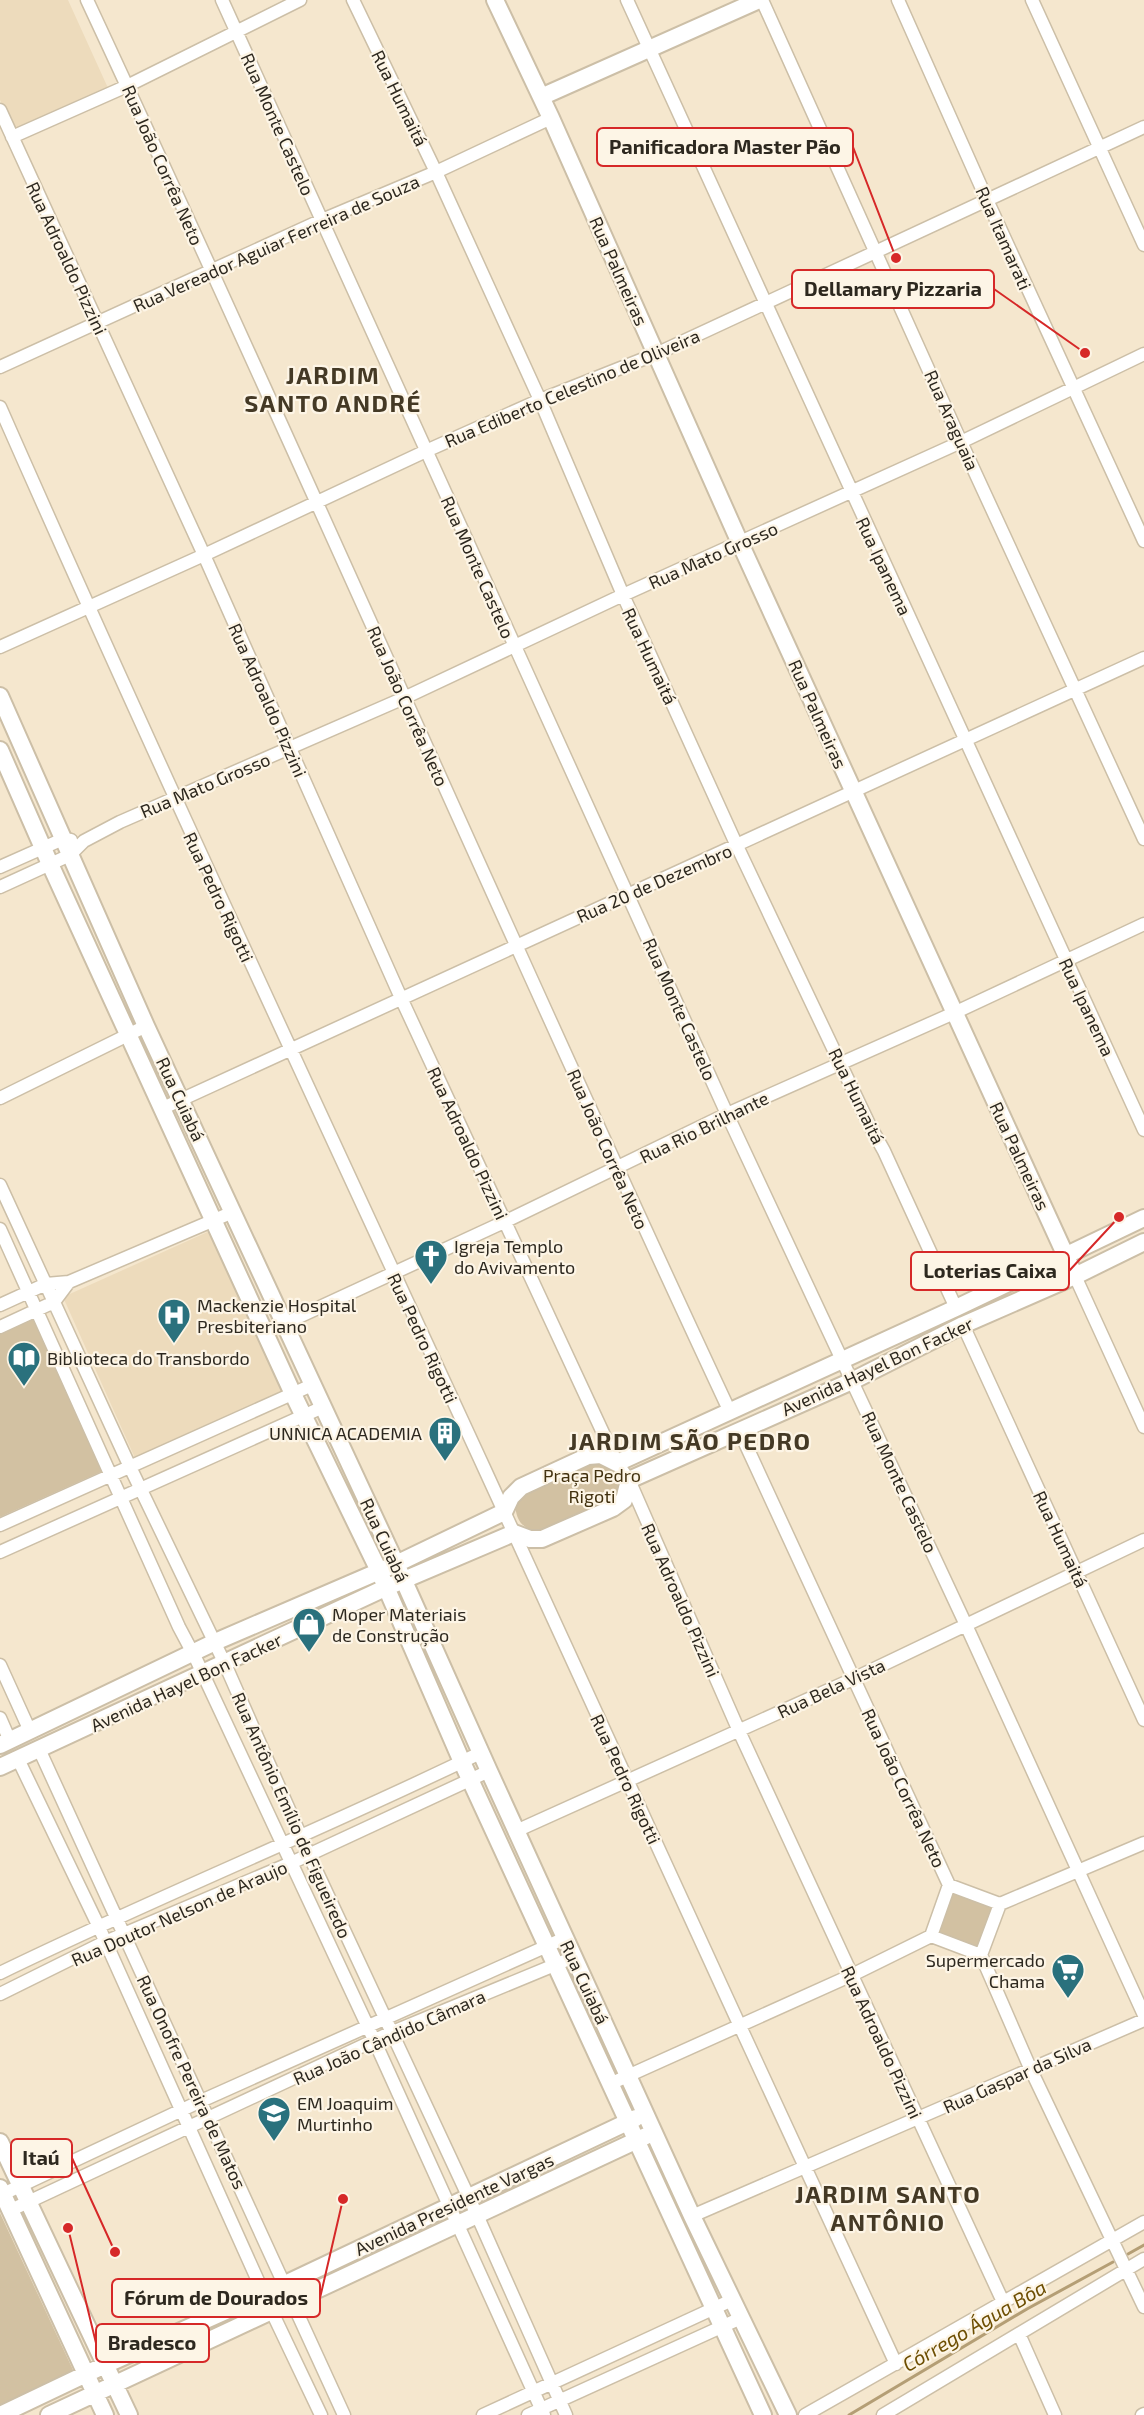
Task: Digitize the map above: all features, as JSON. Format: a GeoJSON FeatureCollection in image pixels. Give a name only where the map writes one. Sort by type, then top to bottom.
{"type":"FeatureCollection","features":[{"type":"Feature","properties":{"kind":"street","name":"Rua João Corrêa Neto"},"geometry":{"type":"LineString","coordinates":[[87,0],[316,501],[616,1169],[730,1413]]}},
{"type":"Feature","properties":{"kind":"street","name":"Rua Monte Castelo"},"geometry":{"type":"LineString","coordinates":[[222,0],[727,1114],[966,1625],[1144,2015]]}},
{"type":"Feature","properties":{"kind":"street"},"geometry":{"type":"LineString","coordinates":[[12,137],[127,86],[300,0]]}},
{"type":"Feature","properties":{"kind":"street","name":"Rua Humaitá"},"geometry":{"type":"LineString","coordinates":[[353,0],[436,172],[540,400],[622,595],[737,846],[869,1124],[884,1150],[956,1308]]}},
{"type":"Feature","properties":{"kind":"street","name":"Rua Palmeiras"},"geometry":{"type":"LineString","coordinates":[[495,0],[551,118],[740,543],[1144,1427]]}},
{"type":"Feature","properties":{"kind":"street","name":"Rua Ipanema"},"geometry":{"type":"LineString","coordinates":[[627,0],[964,741],[1144,1130]]}},
{"type":"Feature","properties":{"kind":"street"},"geometry":{"type":"LineString","coordinates":[[541,97],[761,0]]}},
{"type":"Feature","properties":{"kind":"street","name":"Rua Araguaia"},"geometry":{"type":"LineString","coordinates":[[761,0],[1144,839]]}},
{"type":"Feature","properties":{"kind":"street","name":"Rua Itamarati"},"geometry":{"type":"LineString","coordinates":[[898,0],[1144,541]]}},
{"type":"Feature","properties":{"kind":"street"},"geometry":{"type":"LineString","coordinates":[[1032,0],[1144,245]]}},
{"type":"Feature","properties":{"kind":"street","name":"Rua Adroaldo Pizzini"},"geometry":{"type":"LineString","coordinates":[[0,110],[204,555],[401,998],[617,1463],[629,1480],[739,1731],[1004,2304]]}},
{"type":"Feature","properties":{"kind":"street","name":"Rua Vereador Aguiar Ferreira de Souza"},"geometry":{"type":"LineString","coordinates":[[0,367],[322,220],[436,172],[551,118]]}},
{"type":"Feature","properties":{"kind":"street","name":"Rua Ediberto Celestino de Oliveira"},"geometry":{"type":"LineString","coordinates":[[0,647],[540,400],[656,354],[1144,127]]}},
{"type":"Feature","properties":{"kind":"street","name":"Rua Mato Grosso"},"geometry":{"type":"LineString","coordinates":[[0,887],[70,855],[84,841],[174,798],[404,698],[622,595],[961,442],[1144,354]]}},
{"type":"Feature","properties":{"kind":"street","name":"Rua Pedro Rigotti"},"geometry":{"type":"LineString","coordinates":[[0,407],[88,608],[289,1050],[896,2364]]}},
{"type":"Feature","properties":{"kind":"street","name":"Rua 20 de Dezembro"},"geometry":{"type":"LineString","coordinates":[[163,1108],[1144,658]]}},
{"type":"Feature","properties":{"kind":"street","name":"Rua Cuiabá"},"geometry":{"type":"LineString","coordinates":[[0,696],[146,1026],[182,1099],[404,1581],[480,1753],[692,2216],[788,2415]]}},
{"type":"Feature","properties":{"kind":"street","name":"Rua Cuiabá"},"geometry":{"type":"LineString","coordinates":[[0,750],[42,847],[293,1394],[378,1571],[462,1762],[612,2083],[763,2415]]}},
{"type":"Feature","properties":{"kind":"street"},"geometry":{"type":"LineString","coordinates":[[0,867],[63,839],[84,841]]}},
{"type":"Feature","properties":{"kind":"street","name":"Rua Rio Brilhante"},"geometry":{"type":"LineString","coordinates":[[266,1332],[504,1222],[727,1114],[954,1013],[1144,924]]}},
{"type":"Feature","properties":{"kind":"street"},"geometry":{"type":"LineString","coordinates":[[0,1098],[146,1026]]}},
{"type":"Feature","properties":{"kind":"street","name":"Rua Antônio Emílio de Figueiredo"},"geometry":{"type":"LineString","coordinates":[[0,1185],[130,1467],[215,1642],[300,1836],[390,2033],[477,2215],[566,2415]]}},
{"type":"Feature","properties":{"kind":"street"},"geometry":{"type":"LineString","coordinates":[[0,1305],[46,1284],[69,1282],[233,1212]]}},
{"type":"Feature","properties":{"kind":"street","name":"Avenida Hayel Bon Facker"},"geometry":{"type":"LineString","coordinates":[[617,1463],[956,1308],[1144,1218]]}},
{"type":"Feature","properties":{"kind":"street","name":"Rua Antônio Emílio de Figueiredo"},"geometry":{"type":"LineString","coordinates":[[0,1229],[178,1628],[203,1674],[375,2042],[542,2412]]}},
{"type":"Feature","properties":{"kind":"street","name":"Avenida Hayel Bon Facker"},"geometry":{"type":"LineString","coordinates":[[629,1480],[852,1381],[963,1325],[1075,1276],[1144,1242]]}},
{"type":"Feature","properties":{"kind":"street"},"geometry":{"type":"LineString","coordinates":[[0,1327],[54,1302],[69,1282]]}},
{"type":"Feature","properties":{"kind":"street","name":"Rua Humaitá"},"geometry":{"type":"LineString","coordinates":[[963,1325],[1144,1720]]}},
{"type":"Feature","properties":{"kind":"street"},"geometry":{"type":"LineString","coordinates":[[0,1525],[312,1385]]}},
{"type":"Feature","properties":{"kind":"street"},"geometry":{"type":"LineString","coordinates":[[0,1552],[323,1407]]}},
{"type":"Feature","properties":{"kind":"street","name":"Rua João Corrêa Neto"},"geometry":{"type":"LineString","coordinates":[[739,1430],[949,1885]]}},
{"type":"Feature","properties":{"kind":"street"},"geometry":{"type":"LineString","coordinates":[[326,1460],[344,1452]]}},
{"type":"Feature","properties":{"kind":"street"},"geometry":{"type":"LineString","coordinates":[[504,1512],[511,1497],[521,1487],[588,1456],[601,1455],[617,1463]]}},
{"type":"Feature","properties":{"kind":"street"},"geometry":{"type":"LineString","coordinates":[[514,1533],[530,1539],[542,1539],[614,1508],[624,1500],[629,1480]]}},
{"type":"Feature","properties":{"kind":"street","name":"Avenida Hayel Bon Facker"},"geometry":{"type":"LineString","coordinates":[[5,1743],[215,1642],[396,1564],[504,1512]]}},
{"type":"Feature","properties":{"kind":"street","name":"Avenida Hayel Bon Facker"},"geometry":{"type":"LineString","coordinates":[[0,1767],[385,1588],[514,1533]]}},
{"type":"Feature","properties":{"kind":"street","name":"Rua Bela Vista"},"geometry":{"type":"LineString","coordinates":[[516,1831],[854,1679],[1144,1540]]}},
{"type":"Feature","properties":{"kind":"street"},"geometry":{"type":"LineString","coordinates":[[0,1665],[30,1731]]}},
{"type":"Feature","properties":{"kind":"street"},"geometry":{"type":"LineString","coordinates":[[0,1718],[5,1743]]}},
{"type":"Feature","properties":{"kind":"street","name":"Rua Onofre Pereira de Matos"},"geometry":{"type":"LineString","coordinates":[[39,1749],[344,2415]]}},
{"type":"Feature","properties":{"kind":"street","name":"Rua Doutor Nelson de Araujo"},"geometry":{"type":"LineString","coordinates":[[0,1973],[98,1925],[480,1753]]}},
{"type":"Feature","properties":{"kind":"street","name":"Rua Onofre Pereira de Matos"},"geometry":{"type":"LineString","coordinates":[[18,1759],[98,1925],[272,2312],[321,2415]]}},
{"type":"Feature","properties":{"kind":"street","name":"Rua Doutor Nelson de Araujo"},"geometry":{"type":"LineString","coordinates":[[0,1994],[105,1942],[309,1855],[489,1771]]}},
{"type":"Feature","properties":{"kind":"street"},"geometry":{"type":"LineString","coordinates":[[612,2083],[852,1975],[931,1936],[949,1885],[1000,1904],[1144,1844]]}},
{"type":"Feature","properties":{"kind":"street"},"geometry":{"type":"LineString","coordinates":[[1000,1904],[981,1955],[1031,2070],[1144,2307]]}},
{"type":"Feature","properties":{"kind":"street"},"geometry":{"type":"LineString","coordinates":[[931,1936],[981,1955]]}},
{"type":"Feature","properties":{"kind":"street"},"geometry":{"type":"LineString","coordinates":[[105,2415],[4,2200],[21,2186],[201,2101],[565,1938]]}},
{"type":"Feature","properties":{"kind":"street","name":"Rua João Cândido Câmara"},"geometry":{"type":"LineString","coordinates":[[4,2200],[27,2203],[390,2033],[574,1956]]}},
{"type":"Feature","properties":{"kind":"street","name":"Rua Gaspar da Silva"},"geometry":{"type":"LineString","coordinates":[[692,2216],[1144,2020]]}},
{"type":"Feature","properties":{"kind":"street","name":"Avenida Presidente Vargas"},"geometry":{"type":"LineString","coordinates":[[0,2415],[264,2294],[645,2113]]}},
{"type":"Feature","properties":{"kind":"street","name":"Avenida Presidente Vargas"},"geometry":{"type":"LineString","coordinates":[[49,2415],[655,2132]]}},
{"type":"Feature","properties":{"kind":"street"},"geometry":{"type":"LineString","coordinates":[[0,2142],[129,2415]]}},
{"type":"Feature","properties":{"kind":"street"},"geometry":{"type":"LineString","coordinates":[[805,2415],[1004,2304],[1111,2239],[1144,2222]]}},
{"type":"Feature","properties":{"kind":"street"},"geometry":{"type":"LineString","coordinates":[[883,2415],[1144,2259]]}},
{"type":"Feature","properties":{"kind":"street"},"geometry":{"type":"LineString","coordinates":[[483,2415],[732,2300]]}},
{"type":"Feature","properties":{"kind":"street"},"geometry":{"type":"LineString","coordinates":[[528,2415],[542,2412],[560,2401],[741,2318]]}},
{"type":"Feature","properties":{"kind":"street"},"geometry":{"type":"LineString","coordinates":[[1019,2334],[1055,2415]]}},
{"type":"Feature","properties":{"kind":"shaded area"},"geometry":{"type":"Polygon","coordinates":[[[0,0],[68,0],[108,88],[14,131],[0,100],[0,0]]]}},
{"type":"Feature","properties":{"kind":"shaded area","name":"Mackenzie Hospital Presbiteriano"},"geometry":{"type":"Polygon","coordinates":[[[212,1230],[284,1391],[135,1458],[63,1297],[212,1230]]]}},
{"type":"Feature","properties":{"kind":"green space"},"geometry":{"type":"Polygon","coordinates":[[[35,1318],[103,1471],[0,1517],[0,1334],[35,1318]]]}},
{"type":"Feature","properties":{"kind":"green space","name":"Praça Pedro Rigoti"},"geometry":{"type":"Polygon","coordinates":[[[592,1459],[615,1466],[621,1480],[620,1496],[546,1533],[531,1530],[521,1523],[516,1512],[516,1497],[592,1459]]]}},
{"type":"Feature","properties":{"kind":"green space"},"geometry":{"type":"Polygon","coordinates":[[[951,1889],[998,1906],[981,1952],[934,1935],[951,1889]]]}},
{"type":"Feature","properties":{"kind":"green space"},"geometry":{"type":"Polygon","coordinates":[[[0,2213],[74,2372],[0,2408],[0,2213]]]}},
{"type":"Feature","properties":{"kind":"waterway","name":"Córrego Água Bôa"},"geometry":{"type":"LineString","coordinates":[[1128,2254],[1144,2245]]}},
{"type":"Feature","properties":{"kind":"waterway","name":"Córrego Água Bôa"},"geometry":{"type":"LineString","coordinates":[[849,2415],[1027,2309],[1113,2262]]}},
{"type":"Feature","properties":{"kind":"place","name":"Panificadora Master Pão"},"geometry":{"type":"Point","coordinates":[896,258]}},
{"type":"Feature","properties":{"kind":"place","name":"Dellamary Pizzaria"},"geometry":{"type":"Point","coordinates":[1085,353]}},
{"type":"Feature","properties":{"kind":"place","name":"Loterias Caixa"},"geometry":{"type":"Point","coordinates":[1119,1217]}},
{"type":"Feature","properties":{"kind":"place","name":"Igreja Templo do Avivamento"},"geometry":{"type":"Point","coordinates":[431,1285]}},
{"type":"Feature","properties":{"kind":"place","name":"Mackenzie Hospital Presbiteriano"},"geometry":{"type":"Point","coordinates":[174,1344]}},
{"type":"Feature","properties":{"kind":"place","name":"Biblioteca do Transbordo"},"geometry":{"type":"Point","coordinates":[24,1387]}},
{"type":"Feature","properties":{"kind":"place","name":"UNNICA ACADEMIA"},"geometry":{"type":"Point","coordinates":[445,1462]}},
{"type":"Feature","properties":{"kind":"place","name":"Moper Materiais de Construção"},"geometry":{"type":"Point","coordinates":[309,1653]}},
{"type":"Feature","properties":{"kind":"place","name":"Supermercado Chama"},"geometry":{"type":"Point","coordinates":[1068,1999]}},
{"type":"Feature","properties":{"kind":"place","name":"EM Joaquim Murtinho"},"geometry":{"type":"Point","coordinates":[274,2142]}},
{"type":"Feature","properties":{"kind":"place","name":"Fórum de Dourados"},"geometry":{"type":"Point","coordinates":[343,2199]}},
{"type":"Feature","properties":{"kind":"place","name":"Bradesco"},"geometry":{"type":"Point","coordinates":[68,2228]}},
{"type":"Feature","properties":{"kind":"place","name":"Itaú"},"geometry":{"type":"Point","coordinates":[115,2252]}},
{"type":"Feature","properties":{"kind":"district","name":"JARDIM SANTO ANDRÉ"},"geometry":{"type":"Point","coordinates":[333,388]}},
{"type":"Feature","properties":{"kind":"district","name":"JARDIM SÃO PEDRO"},"geometry":{"type":"Point","coordinates":[690,1440]}},
{"type":"Feature","properties":{"kind":"district","name":"JARDIM SANTO ANTÔNIO"},"geometry":{"type":"Point","coordinates":[888,2207]}}]}
